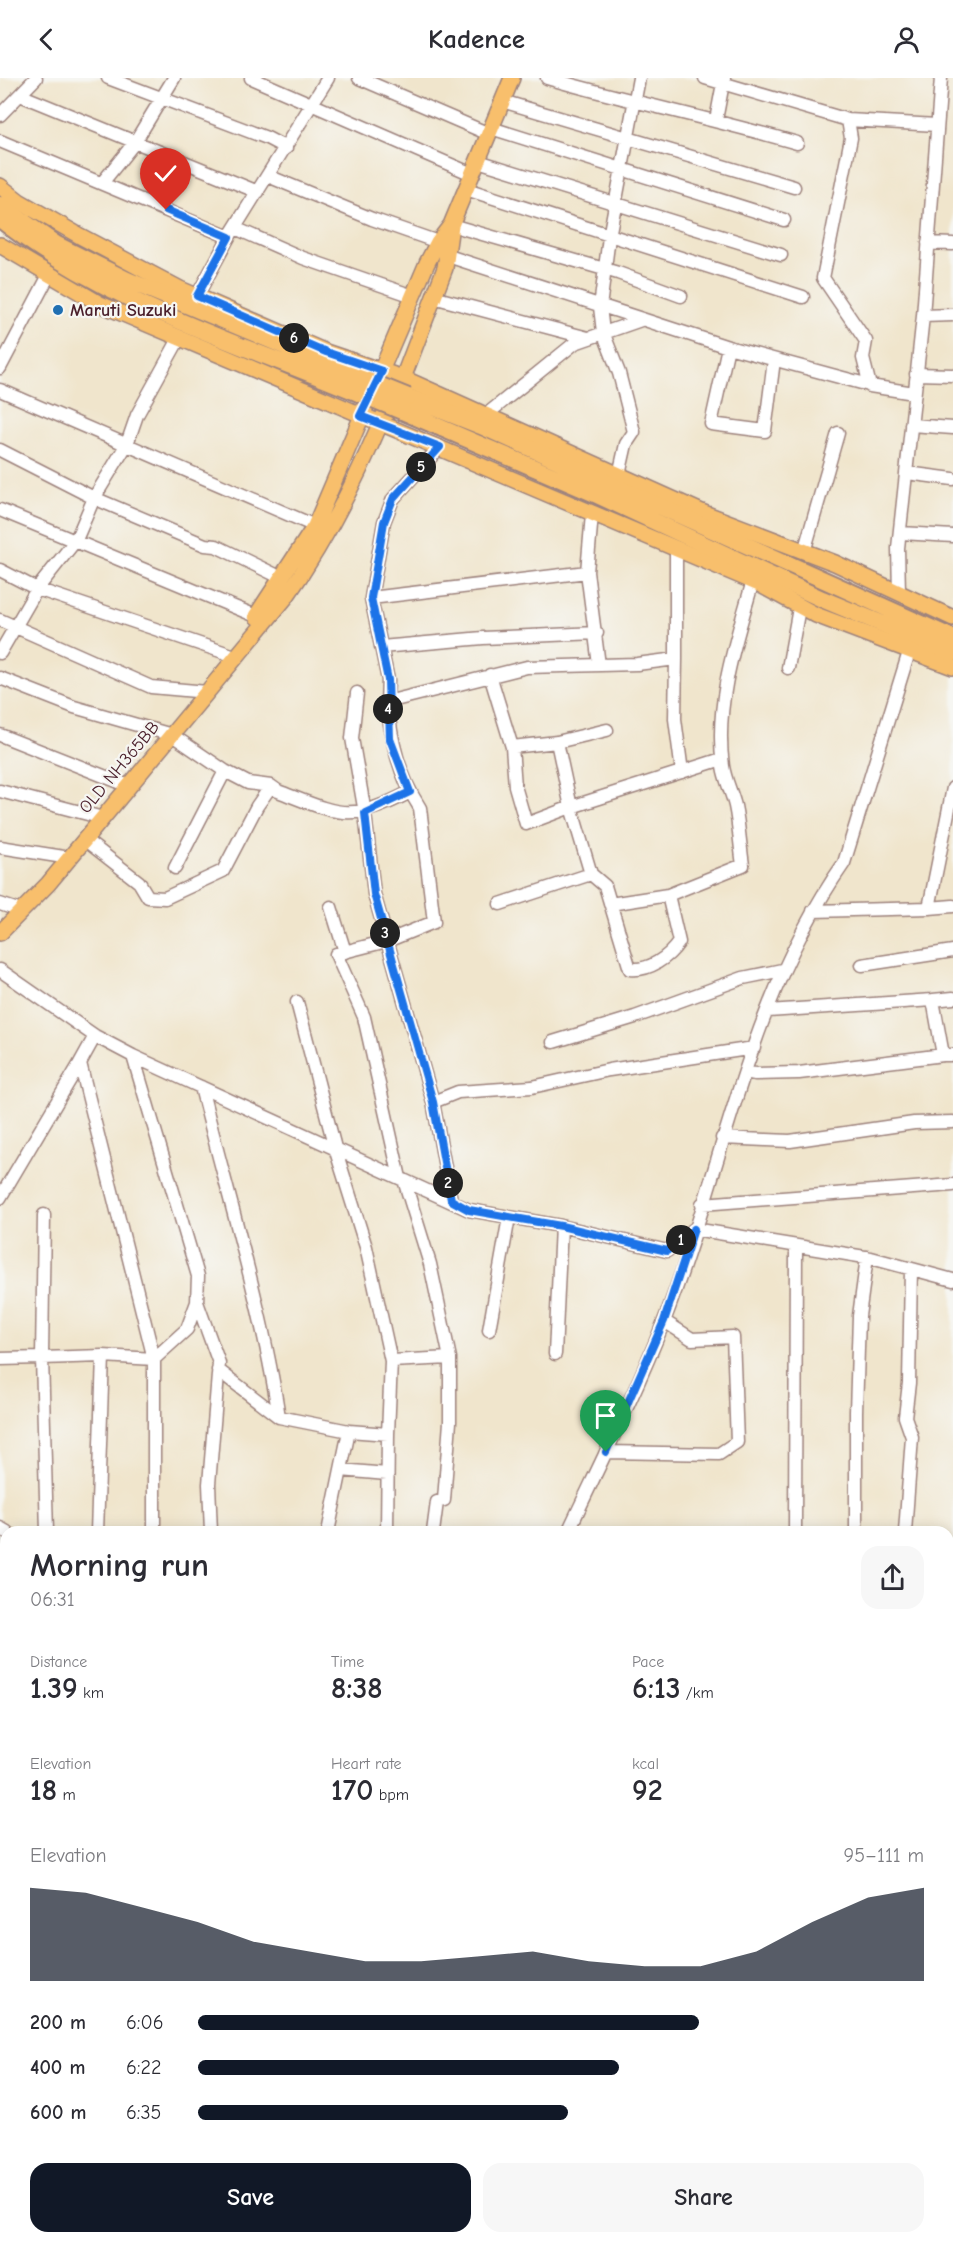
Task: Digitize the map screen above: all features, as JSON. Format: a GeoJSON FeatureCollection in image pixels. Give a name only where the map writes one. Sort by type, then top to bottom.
{"type":"FeatureCollection","features":[{"type":"Feature","properties":{"kind":"highway"},"geometry":{"type":"LineString","coordinates":[[0,205],[57,245],[127,280],[363,387]]}},
{"type":"Feature","properties":{"kind":"highway"},"geometry":{"type":"LineString","coordinates":[[0,219],[60,263],[155,310],[405,404],[596,494],[862,607],[953,653]]}},
{"type":"Feature","properties":{"kind":"highway"},"geometry":{"type":"LineString","coordinates":[[380,424],[403,378]]}},
{"type":"Feature","properties":{"kind":"highway"},"geometry":{"type":"LineString","coordinates":[[862,607],[953,638]]}},
{"type":"Feature","properties":{"kind":"main road"},"geometry":{"type":"LineString","coordinates":[[403,378],[448,256],[452,225],[512,78]]}},
{"type":"Feature","properties":{"kind":"main road"},"geometry":{"type":"LineString","coordinates":[[0,186],[19,201],[80,236],[197,296],[326,352],[403,378],[619,476],[835,563],[953,618]]}},
{"type":"Feature","properties":{"kind":"main road","name":"OLD NH365BB"},"geometry":{"type":"LineString","coordinates":[[0,933],[70,858],[238,657],[282,578],[315,526],[413,296],[438,242],[452,225]]}},
{"type":"Feature","properties":{"kind":"main road"},"geometry":{"type":"LineString","coordinates":[[0,245],[100,304],[753,581],[800,608],[853,631],[953,667]]}},
{"type":"Feature","properties":{"kind":"main road","name":"OLD NH365BB"},"geometry":{"type":"LineString","coordinates":[[259,619],[286,597],[314,558],[347,498],[380,424]]}},
{"type":"Feature","properties":{"kind":"street"},"geometry":{"type":"LineString","coordinates":[[0,115],[36,78]]}},
{"type":"Feature","properties":{"kind":"street"},"geometry":{"type":"LineString","coordinates":[[108,78],[267,138],[286,148]]}},
{"type":"Feature","properties":{"kind":"street"},"geometry":{"type":"LineString","coordinates":[[102,183],[135,142],[174,78]]}},
{"type":"Feature","properties":{"kind":"street"},"geometry":{"type":"LineString","coordinates":[[251,78],[314,103],[609,237],[803,297]]}},
{"type":"Feature","properties":{"kind":"street"},"geometry":{"type":"LineString","coordinates":[[197,296],[232,233],[328,78]]}},
{"type":"Feature","properties":{"kind":"street"},"geometry":{"type":"LineString","coordinates":[[359,78],[490,131],[784,220]]}},
{"type":"Feature","properties":{"kind":"street"},"geometry":{"type":"LineString","coordinates":[[547,78],[634,104],[716,120],[797,143]]}},
{"type":"Feature","properties":{"kind":"street"},"geometry":{"type":"LineString","coordinates":[[619,476],[626,444],[634,432],[619,373],[603,332],[600,307],[609,237],[639,78]]}},
{"type":"Feature","properties":{"kind":"street"},"geometry":{"type":"LineString","coordinates":[[705,78],[723,80],[848,120],[937,125]]}},
{"type":"Feature","properties":{"kind":"street"},"geometry":{"type":"LineString","coordinates":[[899,593],[897,567],[923,316],[940,78]]}},
{"type":"Feature","properties":{"kind":"street"},"geometry":{"type":"LineString","coordinates":[[716,120],[723,80]]}},
{"type":"Feature","properties":{"kind":"street"},"geometry":{"type":"LineString","coordinates":[[20,95],[258,192]]}},
{"type":"Feature","properties":{"kind":"street"},"geometry":{"type":"LineString","coordinates":[[502,101],[794,188]]}},
{"type":"Feature","properties":{"kind":"street"},"geometry":{"type":"LineString","coordinates":[[848,120],[851,138],[823,278],[866,341],[863,358],[869,385]]}},
{"type":"Feature","properties":{"kind":"street"},"geometry":{"type":"LineString","coordinates":[[0,141],[232,233],[413,296]]}},
{"type":"Feature","properties":{"kind":"street"},"geometry":{"type":"LineString","coordinates":[[472,175],[616,203],[781,255]]}},
{"type":"Feature","properties":{"kind":"street"},"geometry":{"type":"LineString","coordinates":[[268,176],[372,219],[438,242]]}},
{"type":"Feature","properties":{"kind":"street"},"geometry":{"type":"LineString","coordinates":[[452,225],[604,269],[681,296]]}},
{"type":"Feature","properties":{"kind":"street"},"geometry":{"type":"LineString","coordinates":[[928,243],[953,244]]}},
{"type":"Feature","properties":{"kind":"street"},"geometry":{"type":"LineString","coordinates":[[448,256],[728,347],[869,385],[914,393]]}},
{"type":"Feature","properties":{"kind":"street"},"geometry":{"type":"LineString","coordinates":[[0,368],[49,275]]}},
{"type":"Feature","properties":{"kind":"street"},"geometry":{"type":"LineString","coordinates":[[433,297],[588,338]]}},
{"type":"Feature","properties":{"kind":"street"},"geometry":{"type":"LineString","coordinates":[[923,316],[953,315]]}},
{"type":"Feature","properties":{"kind":"street"},"geometry":{"type":"LineString","coordinates":[[486,415],[574,343],[641,320]]}},
{"type":"Feature","properties":{"kind":"street"},"geometry":{"type":"LineString","coordinates":[[0,653],[37,589],[76,540],[94,498],[127,444],[137,415],[180,337]]}},
{"type":"Feature","properties":{"kind":"street"},"geometry":{"type":"LineString","coordinates":[[728,347],[711,424],[765,431],[774,360]]}},
{"type":"Feature","properties":{"kind":"street"},"geometry":{"type":"LineString","coordinates":[[916,374],[953,375]]}},
{"type":"Feature","properties":{"kind":"street"},"geometry":{"type":"LineString","coordinates":[[0,390],[315,526]]}},
{"type":"Feature","properties":{"kind":"street"},"geometry":{"type":"LineString","coordinates":[[911,424],[953,428]]}},
{"type":"Feature","properties":{"kind":"street"},"geometry":{"type":"LineString","coordinates":[[804,552],[838,433]]}},
{"type":"Feature","properties":{"kind":"street"},"geometry":{"type":"LineString","coordinates":[[434,1526],[438,1502],[444,1500],[450,1422],[450,1358],[430,1264],[402,1179],[364,1017],[336,954],[387,941],[434,922],[420,808],[410,792],[390,739],[388,680],[371,598],[384,522],[393,499],[440,447]]}},
{"type":"Feature","properties":{"kind":"street"},"geometry":{"type":"LineString","coordinates":[[0,450],[94,498],[205,545],[216,546],[282,578]]}},
{"type":"Feature","properties":{"kind":"street"},"geometry":{"type":"LineString","coordinates":[[907,473],[953,479]]}},
{"type":"Feature","properties":{"kind":"street"},"geometry":{"type":"LineString","coordinates":[[0,510],[76,540],[259,619]]}},
{"type":"Feature","properties":{"kind":"street"},"geometry":{"type":"LineString","coordinates":[[592,514],[587,572],[597,633],[599,665]]}},
{"type":"Feature","properties":{"kind":"street"},"geometry":{"type":"LineString","coordinates":[[901,533],[953,536]]}},
{"type":"Feature","properties":{"kind":"street"},"geometry":{"type":"LineString","coordinates":[[676,549],[675,719],[682,772]]}},
{"type":"Feature","properties":{"kind":"street"},"geometry":{"type":"LineString","coordinates":[[0,570],[37,589],[238,657]]}},
{"type":"Feature","properties":{"kind":"street"},"geometry":{"type":"LineString","coordinates":[[371,598],[587,572]]}},
{"type":"Feature","properties":{"kind":"street"},"geometry":{"type":"LineString","coordinates":[[610,904],[668,895],[743,865],[735,806],[722,759],[724,699],[734,645],[753,581]]}},
{"type":"Feature","properties":{"kind":"street"},"geometry":{"type":"LineString","coordinates":[[788,668],[800,608]]}},
{"type":"Feature","properties":{"kind":"street"},"geometry":{"type":"LineString","coordinates":[[0,620],[152,687],[207,692]]}},
{"type":"Feature","properties":{"kind":"street"},"geometry":{"type":"LineString","coordinates":[[381,647],[483,638],[597,633]]}},
{"type":"Feature","properties":{"kind":"street"},"geometry":{"type":"LineString","coordinates":[[571,1526],[664,1321],[722,1138],[782,970],[813,911],[844,863],[909,652]]}},
{"type":"Feature","properties":{"kind":"street"},"geometry":{"type":"LineString","coordinates":[[387,702],[527,667],[599,665],[676,659]]}},
{"type":"Feature","properties":{"kind":"street"},"geometry":{"type":"LineString","coordinates":[[490,675],[513,747],[515,786],[526,824],[571,807],[722,759]]}},
{"type":"Feature","properties":{"kind":"street"},"geometry":{"type":"LineString","coordinates":[[0,678],[74,707],[172,735],[225,771],[248,783],[271,786],[278,791],[329,811],[365,813],[410,792]]}},
{"type":"Feature","properties":{"kind":"street"},"geometry":{"type":"LineString","coordinates":[[357,693],[352,738],[365,813],[374,894],[433,1102],[451,1200]]}},
{"type":"Feature","properties":{"kind":"street"},"geometry":{"type":"LineString","coordinates":[[513,747],[557,742],[607,730]]}},
{"type":"Feature","properties":{"kind":"street"},"geometry":{"type":"LineString","coordinates":[[0,735],[129,786]]}},
{"type":"Feature","properties":{"kind":"street"},"geometry":{"type":"LineString","coordinates":[[557,742],[571,807],[591,874],[605,886],[630,969],[641,970],[668,955],[678,942],[668,895]]}},
{"type":"Feature","properties":{"kind":"street"},"geometry":{"type":"LineString","coordinates":[[175,868],[225,771]]}},
{"type":"Feature","properties":{"kind":"street"},"geometry":{"type":"LineString","coordinates":[[84,839],[139,882],[148,897],[165,898],[223,871],[257,806],[271,786]]}},
{"type":"Feature","properties":{"kind":"street"},"geometry":{"type":"LineString","coordinates":[[928,908],[953,788]]}},
{"type":"Feature","properties":{"kind":"street"},"geometry":{"type":"LineString","coordinates":[[0,791],[103,818]]}},
{"type":"Feature","properties":{"kind":"street"},"geometry":{"type":"LineString","coordinates":[[0,847],[70,858]]}},
{"type":"Feature","properties":{"kind":"street"},"geometry":{"type":"LineString","coordinates":[[500,904],[591,874]]}},
{"type":"Feature","properties":{"kind":"street"},"geometry":{"type":"LineString","coordinates":[[0,904],[21,911]]}},
{"type":"Feature","properties":{"kind":"street"},"geometry":{"type":"LineString","coordinates":[[813,911],[953,906]]}},
{"type":"Feature","properties":{"kind":"street"},"geometry":{"type":"LineString","coordinates":[[331,907],[345,952]]}},
{"type":"Feature","properties":{"kind":"street"},"geometry":{"type":"LineString","coordinates":[[862,965],[953,951]]}},
{"type":"Feature","properties":{"kind":"street"},"geometry":{"type":"LineString","coordinates":[[0,970],[95,1036],[133,1056],[469,1210],[561,1226],[667,1251],[694,1229],[867,1257],[953,1280]]}},
{"type":"Feature","properties":{"kind":"street"},"geometry":{"type":"LineString","coordinates":[[553,1042],[635,1017],[742,978],[782,970]]}},
{"type":"Feature","properties":{"kind":"street"},"geometry":{"type":"LineString","coordinates":[[768,1011],[953,998]]}},
{"type":"Feature","properties":{"kind":"street"},"geometry":{"type":"LineString","coordinates":[[745,1072],[755,1074],[799,1073],[948,1055],[933,1000]]}},
{"type":"Feature","properties":{"kind":"street"},"geometry":{"type":"LineString","coordinates":[[297,1002],[335,1148],[366,1247],[391,1361],[387,1526]]}},
{"type":"Feature","properties":{"kind":"street"},"geometry":{"type":"LineString","coordinates":[[0,1198],[95,1036]]}},
{"type":"Feature","properties":{"kind":"street"},"geometry":{"type":"LineString","coordinates":[[433,1102],[458,1092],[532,1087],[621,1068],[754,1048]]}},
{"type":"Feature","properties":{"kind":"street"},"geometry":{"type":"LineString","coordinates":[[0,1359],[103,1356],[154,1359],[187,1329],[197,1302],[198,1276],[133,1056]]}},
{"type":"Feature","properties":{"kind":"street"},"geometry":{"type":"LineString","coordinates":[[80,1064],[154,1359],[154,1526]]}},
{"type":"Feature","properties":{"kind":"street"},"geometry":{"type":"LineString","coordinates":[[201,1088],[252,1283],[271,1367],[279,1417]]}},
{"type":"Feature","properties":{"kind":"street"},"geometry":{"type":"LineString","coordinates":[[722,1138],[790,1142],[914,1123],[953,1122]]}},
{"type":"Feature","properties":{"kind":"street"},"geometry":{"type":"LineString","coordinates":[[702,1204],[953,1185]]}},
{"type":"Feature","properties":{"kind":"street"},"geometry":{"type":"LineString","coordinates":[[44,1215],[42,1358],[47,1526]]}},
{"type":"Feature","properties":{"kind":"street"},"geometry":{"type":"LineString","coordinates":[[489,1330],[509,1217]]}},
{"type":"Feature","properties":{"kind":"street"},"geometry":{"type":"LineString","coordinates":[[555,1354],[561,1226]]}},
{"type":"Feature","properties":{"kind":"street"},"geometry":{"type":"LineString","coordinates":[[795,1526],[796,1246]]}},
{"type":"Feature","properties":{"kind":"street"},"geometry":{"type":"LineString","coordinates":[[856,1526],[859,1316],[867,1257]]}},
{"type":"Feature","properties":{"kind":"street"},"geometry":{"type":"LineString","coordinates":[[905,1526],[912,1437],[905,1417],[909,1383],[911,1269]]}},
{"type":"Feature","properties":{"kind":"street"},"geometry":{"type":"LineString","coordinates":[[197,1302],[219,1364],[209,1484],[211,1526]]}},
{"type":"Feature","properties":{"kind":"street"},"geometry":{"type":"LineString","coordinates":[[606,1452],[719,1454],[738,1442],[733,1338],[692,1339],[664,1321]]}},
{"type":"Feature","properties":{"kind":"street"},"geometry":{"type":"LineString","coordinates":[[187,1329],[208,1331]]}},
{"type":"Feature","properties":{"kind":"street"},"geometry":{"type":"LineString","coordinates":[[97,1526],[103,1356]]}},
{"type":"Feature","properties":{"kind":"street"},"geometry":{"type":"LineString","coordinates":[[391,1361],[450,1358]]}},
{"type":"Feature","properties":{"kind":"street"},"geometry":{"type":"LineString","coordinates":[[218,1370],[279,1417],[349,1431],[388,1434]]}},
{"type":"Feature","properties":{"kind":"street"},"geometry":{"type":"LineString","coordinates":[[329,1526],[349,1431]]}},
{"type":"Feature","properties":{"kind":"street"},"geometry":{"type":"LineString","coordinates":[[340,1470],[387,1474]]}},
{"type":"Feature","properties":{"kind":"place","name":"Maruti Suzuki"},"geometry":{"type":"Point","coordinates":[58,310]}},
{"type":"Feature","properties":{"kind":"route"},"geometry":{"type":"LineString","coordinates":[[166,210],[229,237],[197,296],[326,352],[382,371],[360,416],[440,447],[393,499],[384,522],[371,598],[376,633],[388,680],[390,739],[410,792],[385,806],[365,813],[374,894],[433,1102],[451,1200],[469,1210],[561,1226],[667,1251],[694,1229],[664,1321],[606,1452]]}}]}
